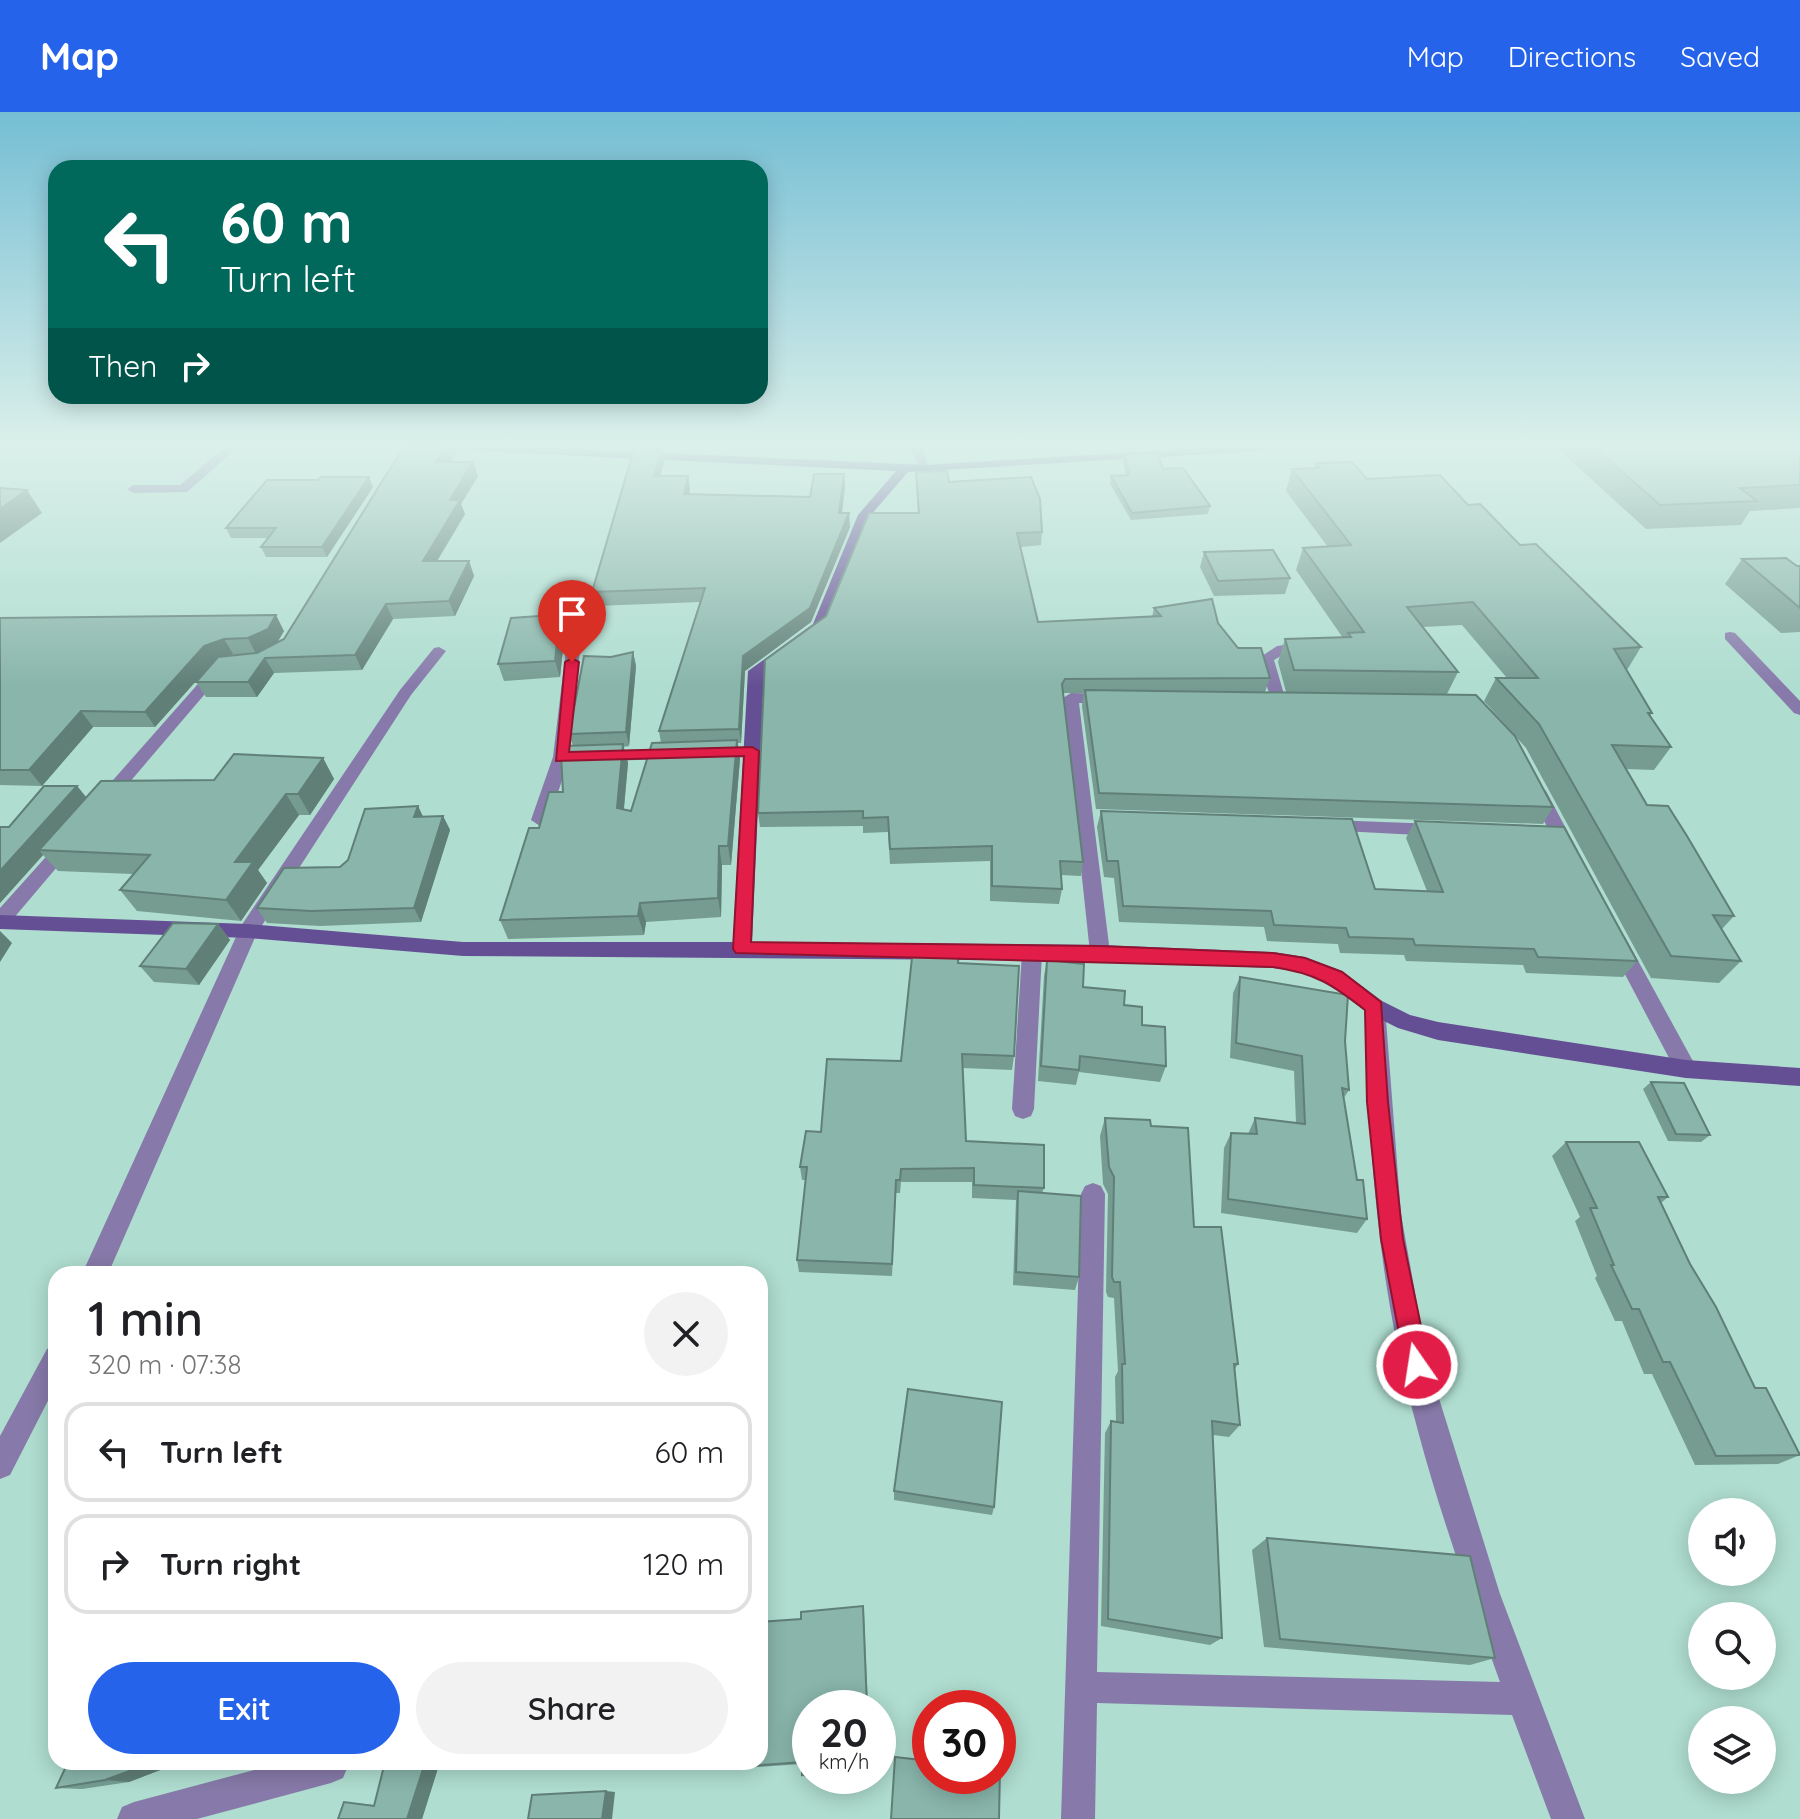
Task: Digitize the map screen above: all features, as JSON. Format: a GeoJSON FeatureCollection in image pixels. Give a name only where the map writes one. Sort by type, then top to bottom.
{"type":"FeatureCollection","features":[{"type":"Feature","properties":{"kind":"street"},"geometry":{"type":"LineString","coordinates":[[742,949],[744,752],[756,671],[819,626],[859,528]]}},
{"type":"Feature","properties":{"kind":"street"},"geometry":{"type":"LineString","coordinates":[[1730,636],[1800,710]]}},
{"type":"Feature","properties":{"kind":"street"},"geometry":{"type":"LineString","coordinates":[[1278,701],[1266,658],[1282,649],[1314,645]]}},
{"type":"Feature","properties":{"kind":"street"},"geometry":{"type":"LineString","coordinates":[[99,1266],[248,931],[405,693],[439,651]]}},
{"type":"Feature","properties":{"kind":"street"},"geometry":{"type":"LineString","coordinates":[[540,820],[561,757],[577,658]]}},
{"type":"Feature","properties":{"kind":"street"},"geometry":{"type":"LineString","coordinates":[[0,922],[214,674],[234,662]]}},
{"type":"Feature","properties":{"kind":"street"},"geometry":{"type":"LineString","coordinates":[[1100,953],[1093,818],[1071,698],[1135,699]]}},
{"type":"Feature","properties":{"kind":"street"},"geometry":{"type":"LineString","coordinates":[[561,757],[688,753]]}},
{"type":"Feature","properties":{"kind":"street"},"geometry":{"type":"LineString","coordinates":[[1530,777],[1552,834],[1575,861]]}},
{"type":"Feature","properties":{"kind":"street"},"geometry":{"type":"LineString","coordinates":[[1307,825],[1449,830]]}},
{"type":"Feature","properties":{"kind":"street"},"geometry":{"type":"LineString","coordinates":[[0,922],[248,931],[463,949],[1100,953],[1273,960],[1305,965],[1335,977],[1375,1007],[1405,1022],[1438,1031],[1686,1069],[1800,1077]]}},
{"type":"Feature","properties":{"kind":"street"},"geometry":{"type":"LineString","coordinates":[[1612,931],[1686,1069]]}},
{"type":"Feature","properties":{"kind":"street"},"geometry":{"type":"LineString","coordinates":[[1023,1109],[1032,953]]}},
{"type":"Feature","properties":{"kind":"street"},"geometry":{"type":"LineString","coordinates":[[1375,1007],[1377,1102],[1392,1239],[1410,1340],[1445,1468],[1520,1699],[1568,1819]]}},
{"type":"Feature","properties":{"kind":"street"},"geometry":{"type":"LineString","coordinates":[[1078,1819],[1093,1194]]}},
{"type":"Feature","properties":{"kind":"street"},"geometry":{"type":"LineString","coordinates":[[0,1465],[48,1373]]}},
{"type":"Feature","properties":{"kind":"street"},"geometry":{"type":"LineString","coordinates":[[1081,1687],[1520,1699]]}},
{"type":"Feature","properties":{"kind":"street"},"geometry":{"type":"LineString","coordinates":[[134,1819],[316,1770]]}},
{"type":"Feature","properties":{"kind":"building"},"geometry":{"type":"Polygon","coordinates":[[[226,528],[335,528],[322,547],[261,547],[276,528],[226,528]]]}},
{"type":"Feature","properties":{"kind":"building"},"geometry":{"type":"Polygon","coordinates":[[[353,528],[443,528],[423,561],[469,561],[449,601],[386,604],[355,655],[265,658],[248,682],[196,682],[218,657],[257,653],[284,639],[353,528]]]}},
{"type":"Feature","properties":{"kind":"building"},"geometry":{"type":"Polygon","coordinates":[[[611,528],[843,528],[810,608],[743,656],[739,729],[659,731],[705,588],[592,592],[611,528]]]}},
{"type":"Feature","properties":{"kind":"building"},"geometry":{"type":"Polygon","coordinates":[[[863,528],[1042,528],[1042,532],[1017,533],[1038,622],[1161,616],[1154,608],[1212,599],[1218,623],[1238,648],[1261,648],[1270,678],[1065,679],[1062,684],[1083,862],[1060,861],[1062,889],[992,886],[992,846],[890,849],[888,817],[863,818],[863,811],[758,813],[765,660],[826,616],[863,528]]]}},
{"type":"Feature","properties":{"kind":"building"},"geometry":{"type":"Polygon","coordinates":[[[1338,528],[1503,528],[1520,545],[1536,544],[1641,647],[1614,649],[1652,713],[1648,713],[1671,747],[1612,745],[1647,805],[1668,806],[1687,836],[1734,916],[1713,915],[1741,961],[1671,956],[1539,724],[1496,678],[1538,678],[1473,602],[1407,607],[1458,672],[1294,670],[1285,639],[1351,637],[1348,633],[1364,632],[1303,548],[1351,545],[1338,528]]]}},
{"type":"Feature","properties":{"kind":"building"},"geometry":{"type":"Polygon","coordinates":[[[1273,550],[1290,578],[1218,581],[1204,552],[1273,550]]]}},
{"type":"Feature","properties":{"kind":"building"},"geometry":{"type":"Polygon","coordinates":[[[1786,558],[1800,566],[1800,608],[1742,559],[1786,558]]]}},
{"type":"Feature","properties":{"kind":"building"},"geometry":{"type":"Polygon","coordinates":[[[568,614],[566,627],[558,632],[555,661],[498,664],[511,618],[568,614]]]}},
{"type":"Feature","properties":{"kind":"building"},"geometry":{"type":"Polygon","coordinates":[[[276,615],[268,629],[248,638],[224,639],[204,646],[145,712],[81,711],[29,770],[0,770],[0,618],[276,615]]]}},
{"type":"Feature","properties":{"kind":"building"},"geometry":{"type":"Polygon","coordinates":[[[633,652],[626,732],[569,734],[584,656],[611,657],[633,652]]]}},
{"type":"Feature","properties":{"kind":"building"},"geometry":{"type":"Polygon","coordinates":[[[1085,690],[1476,695],[1515,736],[1553,807],[1099,793],[1085,690]]]}},
{"type":"Feature","properties":{"kind":"building"},"geometry":{"type":"Polygon","coordinates":[[[737,740],[728,846],[719,846],[718,898],[640,903],[638,916],[500,920],[529,828],[539,828],[549,792],[563,792],[561,755],[564,746],[623,744],[617,808],[631,811],[652,743],[737,740]]]}},
{"type":"Feature","properties":{"kind":"building"},"geometry":{"type":"Polygon","coordinates":[[[234,754],[323,758],[298,794],[286,794],[235,862],[253,862],[226,900],[120,890],[150,855],[39,850],[101,781],[214,780],[234,754]]]}},
{"type":"Feature","properties":{"kind":"building"},"geometry":{"type":"Polygon","coordinates":[[[44,786],[77,786],[0,871],[0,827],[9,827],[44,786]]]}},
{"type":"Feature","properties":{"kind":"building"},"geometry":{"type":"Polygon","coordinates":[[[418,806],[414,817],[443,816],[414,908],[311,911],[257,908],[284,868],[340,867],[348,860],[365,809],[418,806]]]}},
{"type":"Feature","properties":{"kind":"building"},"geometry":{"type":"Polygon","coordinates":[[[1101,811],[1352,819],[1375,889],[1443,892],[1415,821],[1564,827],[1637,961],[1538,957],[1534,949],[1415,945],[1413,939],[1349,937],[1346,928],[1274,925],[1271,911],[1123,906],[1118,861],[1107,861],[1101,811]]]}},
{"type":"Feature","properties":{"kind":"building"},"geometry":{"type":"Polygon","coordinates":[[[173,923],[218,924],[186,969],[140,966],[173,923]]]}},
{"type":"Feature","properties":{"kind":"building"},"geometry":{"type":"Polygon","coordinates":[[[913,948],[959,950],[958,963],[1019,966],[1014,1056],[962,1054],[966,1141],[1044,1145],[1044,1188],[974,1185],[974,1168],[901,1169],[900,1180],[896,1180],[892,1264],[797,1260],[807,1167],[800,1167],[806,1131],[821,1132],[827,1059],[901,1061],[913,948]]]}},
{"type":"Feature","properties":{"kind":"building"},"geometry":{"type":"Polygon","coordinates":[[[1047,960],[1084,964],[1083,987],[1125,991],[1124,1005],[1142,1007],[1142,1025],[1165,1027],[1166,1066],[1080,1056],[1079,1070],[1041,1066],[1047,960]]]}},
{"type":"Feature","properties":{"kind":"building"},"geometry":{"type":"Polygon","coordinates":[[[1240,977],[1348,995],[1345,1041],[1349,1090],[1342,1088],[1357,1180],[1363,1180],[1367,1219],[1228,1199],[1231,1133],[1257,1134],[1255,1118],[1305,1124],[1302,1056],[1236,1043],[1240,977]]]}},
{"type":"Feature","properties":{"kind":"building"},"geometry":{"type":"Polygon","coordinates":[[[1651,1082],[1684,1083],[1710,1135],[1676,1134],[1651,1082]]]}},
{"type":"Feature","properties":{"kind":"building"},"geometry":{"type":"Polygon","coordinates":[[[1105,1118],[1150,1120],[1151,1126],[1188,1128],[1194,1227],[1221,1227],[1238,1364],[1234,1364],[1240,1425],[1212,1421],[1222,1638],[1108,1619],[1111,1421],[1123,1423],[1122,1364],[1125,1364],[1120,1282],[1114,1282],[1112,1277],[1114,1177],[1109,1167],[1105,1118]]]}},
{"type":"Feature","properties":{"kind":"building"},"geometry":{"type":"Polygon","coordinates":[[[1566,1142],[1639,1142],[1668,1197],[1658,1197],[1690,1264],[1716,1307],[1755,1388],[1766,1388],[1800,1455],[1716,1456],[1670,1362],[1663,1362],[1639,1309],[1632,1309],[1611,1265],[1614,1265],[1590,1208],[1597,1208],[1566,1142]]]}},
{"type":"Feature","properties":{"kind":"building"},"geometry":{"type":"Polygon","coordinates":[[[1018,1191],[1081,1196],[1079,1277],[1016,1272],[1018,1191]]]}},
{"type":"Feature","properties":{"kind":"building"},"geometry":{"type":"Polygon","coordinates":[[[908,1389],[1002,1402],[994,1507],[894,1491],[908,1389]]]}},
{"type":"Feature","properties":{"kind":"building"},"geometry":{"type":"Polygon","coordinates":[[[1267,1538],[1470,1556],[1495,1658],[1280,1639],[1267,1538]]]}},
{"type":"Feature","properties":{"kind":"building"},"geometry":{"type":"Polygon","coordinates":[[[863,1606],[866,1690],[792,1690],[792,1763],[768,1765],[768,1621],[801,1619],[801,1612],[863,1606]]]}},
{"type":"Feature","properties":{"kind":"building"},"geometry":{"type":"Polygon","coordinates":[[[896,1757],[912,1759],[912,1794],[999,1794],[999,1819],[891,1819],[893,1794],[896,1794],[896,1757]]]}},
{"type":"Feature","properties":{"kind":"building"},"geometry":{"type":"Polygon","coordinates":[[[64,1770],[132,1770],[105,1780],[56,1788],[64,1770]]]}},
{"type":"Feature","properties":{"kind":"building"},"geometry":{"type":"Polygon","coordinates":[[[383,1770],[423,1770],[407,1819],[338,1819],[344,1802],[374,1806],[383,1770]]]}},
{"type":"Feature","properties":{"kind":"building"},"geometry":{"type":"Polygon","coordinates":[[[606,1791],[602,1819],[528,1819],[532,1795],[606,1791]]]}},
{"type":"Feature","properties":{"kind":"route"},"geometry":{"type":"LineString","coordinates":[[572,662],[561,757],[752,751],[742,949],[1100,953],[1273,960],[1305,965],[1335,977],[1375,1007],[1377,1102],[1392,1239],[1417,1365]]}}]}
